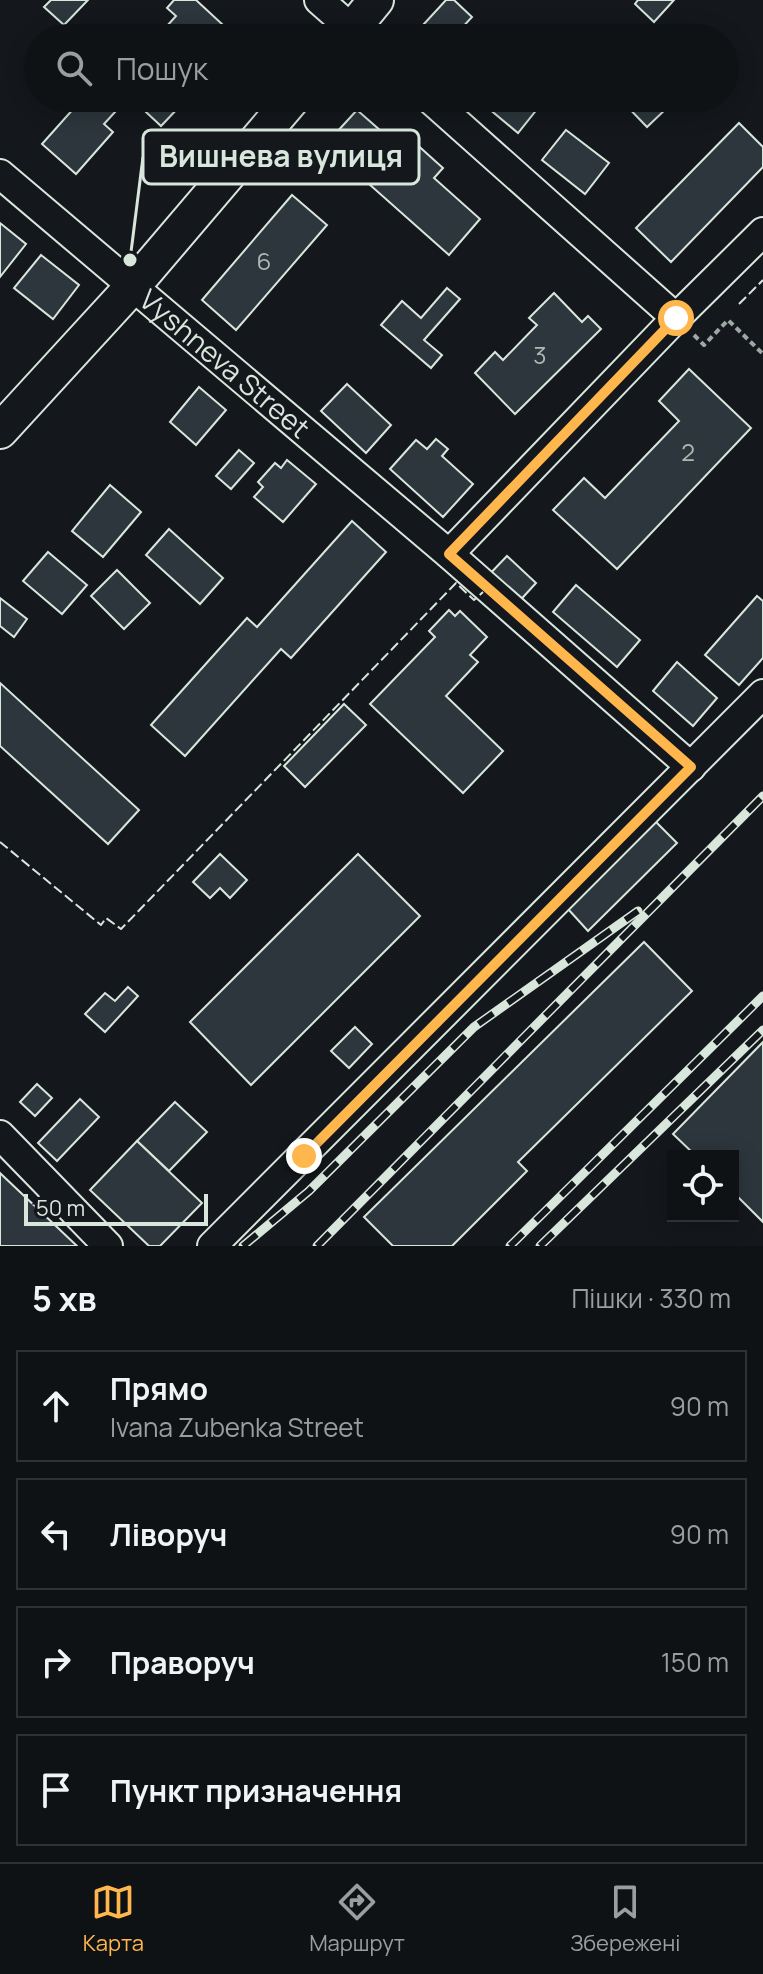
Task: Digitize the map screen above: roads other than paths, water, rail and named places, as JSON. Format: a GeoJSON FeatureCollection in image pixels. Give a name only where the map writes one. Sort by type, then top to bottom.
{"type":"FeatureCollection","features":[{"type":"Feature","properties":{"kind":"main road"},"geometry":{"type":"LineString","coordinates":[[360,24],[376,0]]}},
{"type":"Feature","properties":{"kind":"main road"},"geometry":{"type":"LineString","coordinates":[[0,431],[133,286],[281,112]]}},
{"type":"Feature","properties":{"kind":"street"},"geometry":{"type":"LineString","coordinates":[[319,0],[342,24]]}},
{"type":"Feature","properties":{"kind":"street"},"geometry":{"type":"LineString","coordinates":[[445,112],[676,318]]}},
{"type":"Feature","properties":{"kind":"street","name":"Vyshneva Street"},"geometry":{"type":"LineString","coordinates":[[0,174],[449,554],[691,767]]}},
{"type":"Feature","properties":{"kind":"street"},"geometry":{"type":"LineString","coordinates":[[449,554],[763,232]]}},
{"type":"Feature","properties":{"kind":"street"},"geometry":{"type":"LineString","coordinates":[[212,1246],[763,694]]}},
{"type":"Feature","properties":{"kind":"street"},"geometry":{"type":"LineString","coordinates":[[0,1135],[108,1246]]}},
{"type":"Feature","properties":{"kind":"railway"},"geometry":{"type":"LineString","coordinates":[[317,1246],[763,796]]}},
{"type":"Feature","properties":{"kind":"railway"},"geometry":{"type":"LineString","coordinates":[[243,1246],[309,1191],[474,1027],[638,911]]}},
{"type":"Feature","properties":{"kind":"railway"},"geometry":{"type":"LineString","coordinates":[[510,1246],[763,996]]}},
{"type":"Feature","properties":{"kind":"railway"},"geometry":{"type":"LineString","coordinates":[[540,1246],[763,1030]]}},
{"type":"Feature","properties":{"kind":"place","name":"Вишнева вулиця"},"geometry":{"type":"Point","coordinates":[130,260]}}]}
